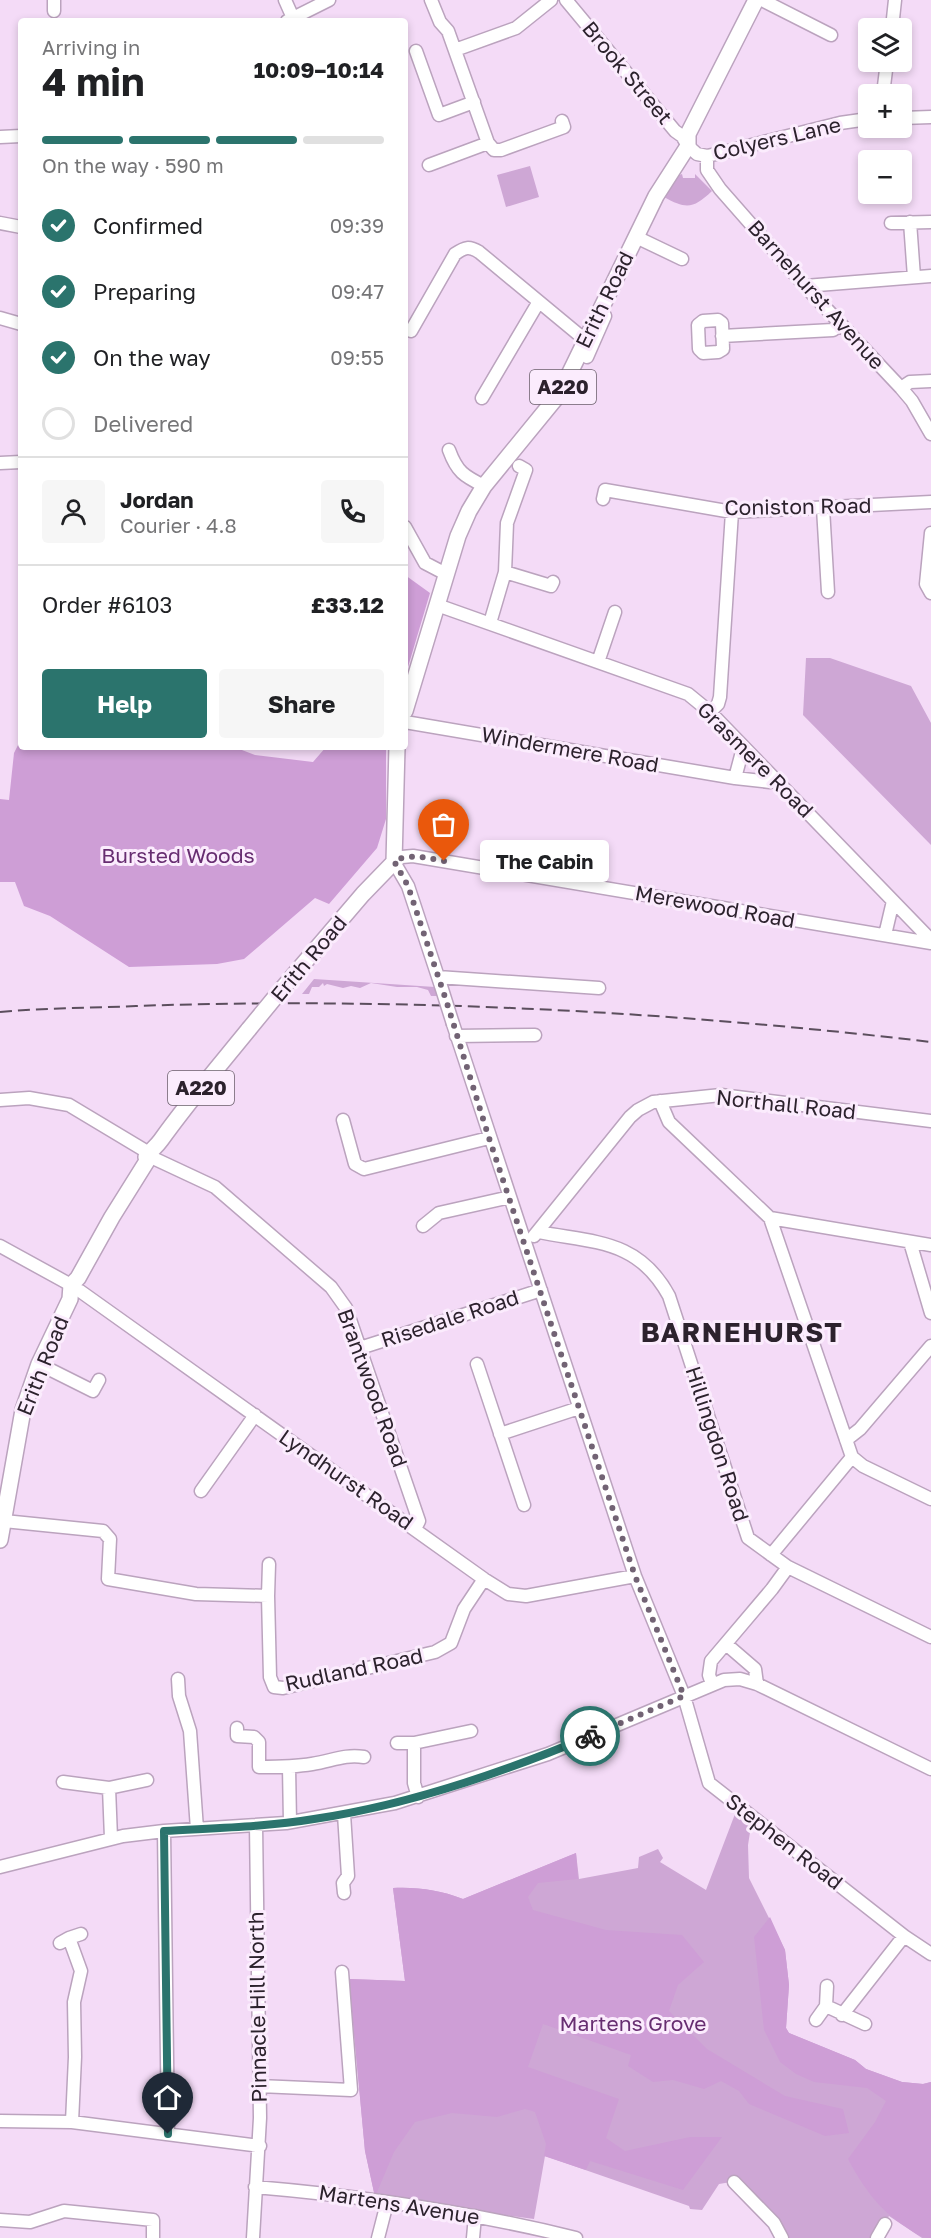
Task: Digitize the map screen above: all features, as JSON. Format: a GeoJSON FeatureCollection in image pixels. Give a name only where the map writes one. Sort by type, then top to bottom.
{"type":"FeatureCollection","features":[{"type":"Feature","properties":{"kind":"main road","name":"A220"},"geometry":{"type":"LineString","coordinates":[[688,146],[688,134],[756,0]]}},
{"type":"Feature","properties":{"kind":"main road","name":"Erith Road"},"geometry":{"type":"LineString","coordinates":[[408,701],[458,536],[469,511],[484,486],[560,393],[656,195],[688,146]]}},
{"type":"Feature","properties":{"kind":"main road"},"geometry":{"type":"LineString","coordinates":[[394,861],[397,750]]}},
{"type":"Feature","properties":{"kind":"main road","name":"Erith Road"},"geometry":{"type":"LineString","coordinates":[[0,1540],[23,1410],[39,1365],[75,1288],[112,1218],[181,1112],[281,990],[394,861]]}},
{"type":"Feature","properties":{"kind":"street"},"geometry":{"type":"LineString","coordinates":[[285,0],[290,18]]}},
{"type":"Feature","properties":{"kind":"street"},"geometry":{"type":"LineString","coordinates":[[292,18],[330,0]]}},
{"type":"Feature","properties":{"kind":"street"},"geometry":{"type":"LineString","coordinates":[[431,0],[440,22],[448,31],[488,143],[494,150],[501,150],[564,127],[562,121]]}},
{"type":"Feature","properties":{"kind":"street"},"geometry":{"type":"LineString","coordinates":[[455,51],[516,28],[551,0]]}},
{"type":"Feature","properties":{"kind":"street","name":"Brook Street"},"geometry":{"type":"LineString","coordinates":[[566,0],[675,131],[682,136],[688,146]]}},
{"type":"Feature","properties":{"kind":"street"},"geometry":{"type":"LineString","coordinates":[[762,0],[831,35]]}},
{"type":"Feature","properties":{"kind":"street"},"geometry":{"type":"LineString","coordinates":[[893,18],[895,0]]}},
{"type":"Feature","properties":{"kind":"street"},"geometry":{"type":"LineString","coordinates":[[416,51],[439,115],[474,102]]}},
{"type":"Feature","properties":{"kind":"street"},"geometry":{"type":"LineString","coordinates":[[912,118],[931,117]]}},
{"type":"Feature","properties":{"kind":"street","name":"Colyers Lane"},"geometry":{"type":"LineString","coordinates":[[688,146],[697,154],[707,156],[858,120]]}},
{"type":"Feature","properties":{"kind":"street"},"geometry":{"type":"LineString","coordinates":[[0,137],[18,136]]}},
{"type":"Feature","properties":{"kind":"street"},"geometry":{"type":"LineString","coordinates":[[429,165],[488,143]]}},
{"type":"Feature","properties":{"kind":"street","name":"Barnehurst Avenue"},"geometry":{"type":"LineString","coordinates":[[707,156],[709,176],[806,286],[901,388],[912,401],[931,434]]}},
{"type":"Feature","properties":{"kind":"street"},"geometry":{"type":"LineString","coordinates":[[910,222],[914,277]]}},
{"type":"Feature","properties":{"kind":"street"},"geometry":{"type":"LineString","coordinates":[[891,223],[931,222]]}},
{"type":"Feature","properties":{"kind":"street"},"geometry":{"type":"LineString","coordinates":[[0,223],[18,226]]}},
{"type":"Feature","properties":{"kind":"street"},"geometry":{"type":"LineString","coordinates":[[636,237],[682,259]]}},
{"type":"Feature","properties":{"kind":"street"},"geometry":{"type":"LineString","coordinates":[[411,331],[455,254],[464,248],[471,247],[538,303],[586,338]]}},
{"type":"Feature","properties":{"kind":"street"},"geometry":{"type":"LineString","coordinates":[[806,286],[931,276]]}},
{"type":"Feature","properties":{"kind":"street"},"geometry":{"type":"LineString","coordinates":[[482,398],[538,303]]}},
{"type":"Feature","properties":{"kind":"street"},"geometry":{"type":"LineString","coordinates":[[587,357],[605,316],[601,306]]}},
{"type":"Feature","properties":{"kind":"street"},"geometry":{"type":"LineString","coordinates":[[0,318],[18,323]]}},
{"type":"Feature","properties":{"kind":"street"},"geometry":{"type":"LineString","coordinates":[[722,336],[833,330],[841,324]]}},
{"type":"Feature","properties":{"kind":"street"},"geometry":{"type":"LineString","coordinates":[[901,388],[910,382],[931,381]]}},
{"type":"Feature","properties":{"kind":"street"},"geometry":{"type":"LineString","coordinates":[[449,450],[454,465],[464,476],[484,486]]}},
{"type":"Feature","properties":{"kind":"street"},"geometry":{"type":"LineString","coordinates":[[0,463],[18,462]]}},
{"type":"Feature","properties":{"kind":"street"},"geometry":{"type":"LineString","coordinates":[[490,623],[506,572],[507,523],[525,466]]}},
{"type":"Feature","properties":{"kind":"street","name":"Coniston Road"},"geometry":{"type":"LineString","coordinates":[[603,499],[605,490],[732,512],[931,502]]}},
{"type":"Feature","properties":{"kind":"street"},"geometry":{"type":"LineString","coordinates":[[823,508],[828,592]]}},
{"type":"Feature","properties":{"kind":"street"},"geometry":{"type":"LineString","coordinates":[[710,712],[718,704],[720,697],[732,512]]}},
{"type":"Feature","properties":{"kind":"street"},"geometry":{"type":"LineString","coordinates":[[408,532],[425,562],[446,574]]}},
{"type":"Feature","properties":{"kind":"street"},"geometry":{"type":"LineString","coordinates":[[931,532],[926,584],[931,593]]}},
{"type":"Feature","properties":{"kind":"street"},"geometry":{"type":"LineString","coordinates":[[506,572],[551,586],[553,582]]}},
{"type":"Feature","properties":{"kind":"street","name":"Grasmere Road"},"geometry":{"type":"LineString","coordinates":[[437,605],[688,694],[710,712],[927,936],[929,942]]}},
{"type":"Feature","properties":{"kind":"street"},"geometry":{"type":"LineString","coordinates":[[598,662],[615,612]]}},
{"type":"Feature","properties":{"kind":"street","name":"Windermere Road"},"geometry":{"type":"LineString","coordinates":[[408,723],[735,778],[770,782],[774,780]]}},
{"type":"Feature","properties":{"kind":"street"},"geometry":{"type":"LineString","coordinates":[[735,778],[743,748]]}},
{"type":"Feature","properties":{"kind":"street","name":"Merewood Road"},"geometry":{"type":"LineString","coordinates":[[394,861],[413,855],[929,942]]}},
{"type":"Feature","properties":{"kind":"street","name":"Stephen Road"},"geometry":{"type":"LineString","coordinates":[[394,861],[408,886],[489,1138],[635,1576],[684,1696],[709,1784],[904,1936],[931,1954]]}},
{"type":"Feature","properties":{"kind":"street"},"geometry":{"type":"LineString","coordinates":[[885,935],[893,901]]}},
{"type":"Feature","properties":{"kind":"street"},"geometry":{"type":"LineString","coordinates":[[439,981],[598,988]]}},
{"type":"Feature","properties":{"kind":"street"},"geometry":{"type":"LineString","coordinates":[[455,1030],[535,1035]]}},
{"type":"Feature","properties":{"kind":"street","name":"Northall Road"},"geometry":{"type":"LineString","coordinates":[[525,1241],[540,1232],[630,1117],[646,1104],[721,1095],[931,1121]]}},
{"type":"Feature","properties":{"kind":"street","name":"Brantwood Road"},"geometry":{"type":"LineString","coordinates":[[0,1100],[29,1098],[69,1105],[151,1155],[216,1187],[331,1287],[346,1308],[360,1348],[419,1521],[415,1529]]}},
{"type":"Feature","properties":{"kind":"street"},"geometry":{"type":"LineString","coordinates":[[660,1101],[669,1122],[770,1218],[852,1457],[863,1466],[931,1499]]}},
{"type":"Feature","properties":{"kind":"street"},"geometry":{"type":"LineString","coordinates":[[343,1120],[355,1164],[364,1169],[489,1138]]}},
{"type":"Feature","properties":{"kind":"street"},"geometry":{"type":"LineString","coordinates":[[423,1226],[439,1213],[510,1197]]}},
{"type":"Feature","properties":{"kind":"street"},"geometry":{"type":"LineString","coordinates":[[770,1218],[931,1245]]}},
{"type":"Feature","properties":{"kind":"street","name":"Hillingdon Road"},"geometry":{"type":"LineString","coordinates":[[540,1232],[610,1244],[631,1255],[663,1285],[669,1296],[748,1538],[788,1567]]}},
{"type":"Feature","properties":{"kind":"street"},"geometry":{"type":"LineString","coordinates":[[910,1242],[931,1313]]}},
{"type":"Feature","properties":{"kind":"street","name":"Lyndhurst Road"},"geometry":{"type":"LineString","coordinates":[[0,1246],[75,1288],[484,1580],[508,1594],[526,1596],[635,1576]]}},
{"type":"Feature","properties":{"kind":"street","name":"Risedale Road"},"geometry":{"type":"LineString","coordinates":[[360,1348],[541,1290]]}},
{"type":"Feature","properties":{"kind":"street"},"geometry":{"type":"LineString","coordinates":[[846,1440],[860,1429],[931,1346]]}},
{"type":"Feature","properties":{"kind":"street"},"geometry":{"type":"LineString","coordinates":[[477,1364],[524,1505]]}},
{"type":"Feature","properties":{"kind":"street"},"geometry":{"type":"LineString","coordinates":[[39,1365],[93,1391],[99,1380]]}},
{"type":"Feature","properties":{"kind":"street"},"geometry":{"type":"LineString","coordinates":[[500,1434],[579,1408]]}},
{"type":"Feature","properties":{"kind":"street"},"geometry":{"type":"LineString","coordinates":[[201,1491],[255,1415]]}},
{"type":"Feature","properties":{"kind":"street"},"geometry":{"type":"LineString","coordinates":[[771,1555],[852,1457]]}},
{"type":"Feature","properties":{"kind":"street"},"geometry":{"type":"LineString","coordinates":[[4,1521],[103,1531],[110,1539],[108,1579],[196,1594],[268,1596]]}},
{"type":"Feature","properties":{"kind":"street","name":"Rudland Road"},"geometry":{"type":"LineString","coordinates":[[269,1564],[270,1677],[274,1687],[283,1688],[435,1652],[451,1643],[464,1609],[484,1580]]}},
{"type":"Feature","properties":{"kind":"street"},"geometry":{"type":"LineString","coordinates":[[712,1684],[708,1667],[711,1661],[788,1567],[931,1637]]}},
{"type":"Feature","properties":{"kind":"street"},"geometry":{"type":"LineString","coordinates":[[726,1644],[755,1669],[757,1684]]}},
{"type":"Feature","properties":{"kind":"street"},"geometry":{"type":"LineString","coordinates":[[178,1679],[179,1696],[190,1731],[197,1829]]}},
{"type":"Feature","properties":{"kind":"street"},"geometry":{"type":"LineString","coordinates":[[0,1867],[111,1839],[164,1831],[290,1822],[344,1814],[418,1797],[548,1754],[724,1680],[740,1679],[757,1684],[931,1770]]}},
{"type":"Feature","properties":{"kind":"street"},"geometry":{"type":"LineString","coordinates":[[237,1728],[237,1737],[254,1737],[259,1742],[259,1767],[314,1764],[348,1755],[364,1757]]}},
{"type":"Feature","properties":{"kind":"street"},"geometry":{"type":"LineString","coordinates":[[397,1743],[414,1743],[471,1731]]}},
{"type":"Feature","properties":{"kind":"street"},"geometry":{"type":"LineString","coordinates":[[414,1743],[414,1783],[418,1797]]}},
{"type":"Feature","properties":{"kind":"street"},"geometry":{"type":"LineString","coordinates":[[289,1767],[290,1822]]}},
{"type":"Feature","properties":{"kind":"street"},"geometry":{"type":"LineString","coordinates":[[63,1782],[109,1788],[147,1780]]}},
{"type":"Feature","properties":{"kind":"street"},"geometry":{"type":"LineString","coordinates":[[109,1788],[111,1839]]}},
{"type":"Feature","properties":{"kind":"street"},"geometry":{"type":"LineString","coordinates":[[344,1814],[348,1876],[343,1884],[344,1893]]}},
{"type":"Feature","properties":{"kind":"street","name":"Pinnacle Hill North"},"geometry":{"type":"LineString","coordinates":[[253,2238],[255,2187],[260,2146],[256,1825]]}},
{"type":"Feature","properties":{"kind":"street"},"geometry":{"type":"LineString","coordinates":[[164,1831],[168,2134]]}},
{"type":"Feature","properties":{"kind":"street"},"geometry":{"type":"LineString","coordinates":[[842,2015],[904,1936]]}},
{"type":"Feature","properties":{"kind":"street"},"geometry":{"type":"LineString","coordinates":[[70,1938],[81,1971],[74,2002],[75,2057],[72,2122]]}},
{"type":"Feature","properties":{"kind":"street"},"geometry":{"type":"LineString","coordinates":[[259,2086],[351,2090],[342,1972]]}},
{"type":"Feature","properties":{"kind":"street"},"geometry":{"type":"LineString","coordinates":[[816,2020],[826,2006],[827,1986]]}},
{"type":"Feature","properties":{"kind":"street"},"geometry":{"type":"LineString","coordinates":[[826,2006],[865,2024]]}},
{"type":"Feature","properties":{"kind":"street"},"geometry":{"type":"LineString","coordinates":[[0,2121],[72,2122],[260,2146]]}},
{"type":"Feature","properties":{"kind":"street"},"geometry":{"type":"LineString","coordinates":[[734,2182],[774,2223],[782,2238]]}},
{"type":"Feature","properties":{"kind":"street","name":"Martens Avenue"},"geometry":{"type":"LineString","coordinates":[[255,2187],[311,2192],[475,2216],[576,2238]]}},
{"type":"Feature","properties":{"kind":"street"},"geometry":{"type":"LineString","coordinates":[[378,2238],[387,2203]]}},
{"type":"Feature","properties":{"kind":"street"},"geometry":{"type":"LineString","coordinates":[[0,2220],[30,2222],[58,2212],[75,2212],[153,2220],[153,2238]]}},
{"type":"Feature","properties":{"kind":"street"},"geometry":{"type":"LineString","coordinates":[[473,2238],[475,2216]]}},
{"type":"Feature","properties":{"kind":"street"},"geometry":{"type":"LineString","coordinates":[[877,2238],[885,2224]]}},
{"type":"Feature","properties":{"kind":"green space"},"geometry":{"type":"Polygon","coordinates":[[[530,166],[539,197],[506,207],[497,175],[530,166]]]}},
{"type":"Feature","properties":{"kind":"green space"},"geometry":{"type":"Polygon","coordinates":[[[682,174],[683,178],[695,178],[695,174],[712,191],[700,201],[690,205],[679,204],[664,197],[677,176],[682,174]]]}},
{"type":"Feature","properties":{"kind":"green space"},"geometry":{"type":"Polygon","coordinates":[[[408,577],[430,593],[408,667],[408,577]]]}},
{"type":"Feature","properties":{"kind":"green space"},"geometry":{"type":"Polygon","coordinates":[[[806,658],[830,658],[911,686],[931,723],[931,845],[803,715],[806,658]]]}},
{"type":"Feature","properties":{"kind":"green space","name":"Bursted Woods"},"geometry":{"type":"Polygon","coordinates":[[[18,745],[18,750],[242,750],[255,755],[313,762],[323,750],[386,750],[386,819],[377,848],[329,904],[315,898],[244,959],[217,964],[129,967],[50,916],[24,906],[15,882],[0,882],[0,799],[9,800],[14,753],[18,745]]]}},
{"type":"Feature","properties":{"kind":"green space"},"geometry":{"type":"Polygon","coordinates":[[[314,979],[435,987],[438,996],[431,996],[428,990],[417,987],[371,983],[360,988],[351,986],[343,988],[327,984],[324,986],[323,983],[319,987],[312,987],[309,994],[302,994],[314,979]]]}},
{"type":"Feature","properties":{"kind":"green space","name":"Martens Grove"},"geometry":{"type":"Polygon","coordinates":[[[735,1814],[751,1826],[748,1845],[749,1878],[785,1950],[789,1985],[786,2028],[789,2033],[855,2060],[866,2069],[902,2082],[923,2084],[931,2082],[931,2238],[922,2238],[889,2216],[874,2238],[784,2238],[737,2181],[719,2184],[702,2210],[690,2209],[689,2206],[545,2156],[534,2219],[375,2197],[365,2151],[349,1979],[405,1981],[393,1888],[429,1890],[463,1899],[576,1853],[579,1879],[638,1868],[639,1857],[658,1849],[663,1858],[660,1862],[706,1890],[735,1814]]]}},
{"type":"Feature","properties":{"kind":"green space"},"geometry":{"type":"Polygon","coordinates":[[[576,1853],[578,1879],[538,1883],[528,1897],[533,1910],[606,1930],[682,1935],[704,1962],[678,1985],[669,2011],[707,2049],[785,2096],[843,2109],[849,2133],[825,2136],[749,2104],[739,2091],[721,2081],[704,2089],[673,2080],[653,2082],[628,2066],[631,2055],[543,2024],[528,2067],[619,2099],[606,2138],[625,2151],[690,2137],[722,2137],[683,2190],[590,2161],[586,2170],[544,2156],[546,2144],[535,2112],[525,2109],[497,2117],[452,2113],[415,2122],[394,2152],[375,2197],[365,2151],[349,1979],[405,1981],[393,1888],[429,1890],[463,1899],[576,1853]]]}},
{"type":"Feature","properties":{"kind":"green space"},"geometry":{"type":"Polygon","coordinates":[[[770,1917],[785,1950],[789,1985],[786,2028],[789,2033],[855,2060],[866,2069],[902,2082],[923,2084],[931,2082],[931,2238],[918,2235],[888,2213],[866,2188],[848,2159],[875,2122],[886,2101],[867,2088],[814,2082],[796,2074],[780,2062],[764,2030],[754,1937],[770,1917]]]}},
{"type":"Feature","properties":{"kind":"railway"},"geometry":{"type":"LineString","coordinates":[[0,1012],[235,1004],[435,1005],[733,1022],[931,1042]]}},
{"type":"Feature","properties":{"kind":"way so far"},"geometry":{"type":"LineString","coordinates":[[444,861],[413,855],[394,861],[408,886],[489,1138],[635,1576],[684,1696],[590,1736]]}},
{"type":"Feature","properties":{"kind":"place","name":"The Cabin"},"geometry":{"type":"Point","coordinates":[444,861]}},
{"type":"Feature","properties":{"kind":"district","name":"BARNEHURST"},"geometry":{"type":"Point","coordinates":[742,1333]}},
{"type":"Feature","properties":{"kind":"route"},"geometry":{"type":"LineString","coordinates":[[168,2134],[164,1831],[286,1823],[369,1809],[418,1797],[516,1765],[590,1736]]}}]}
